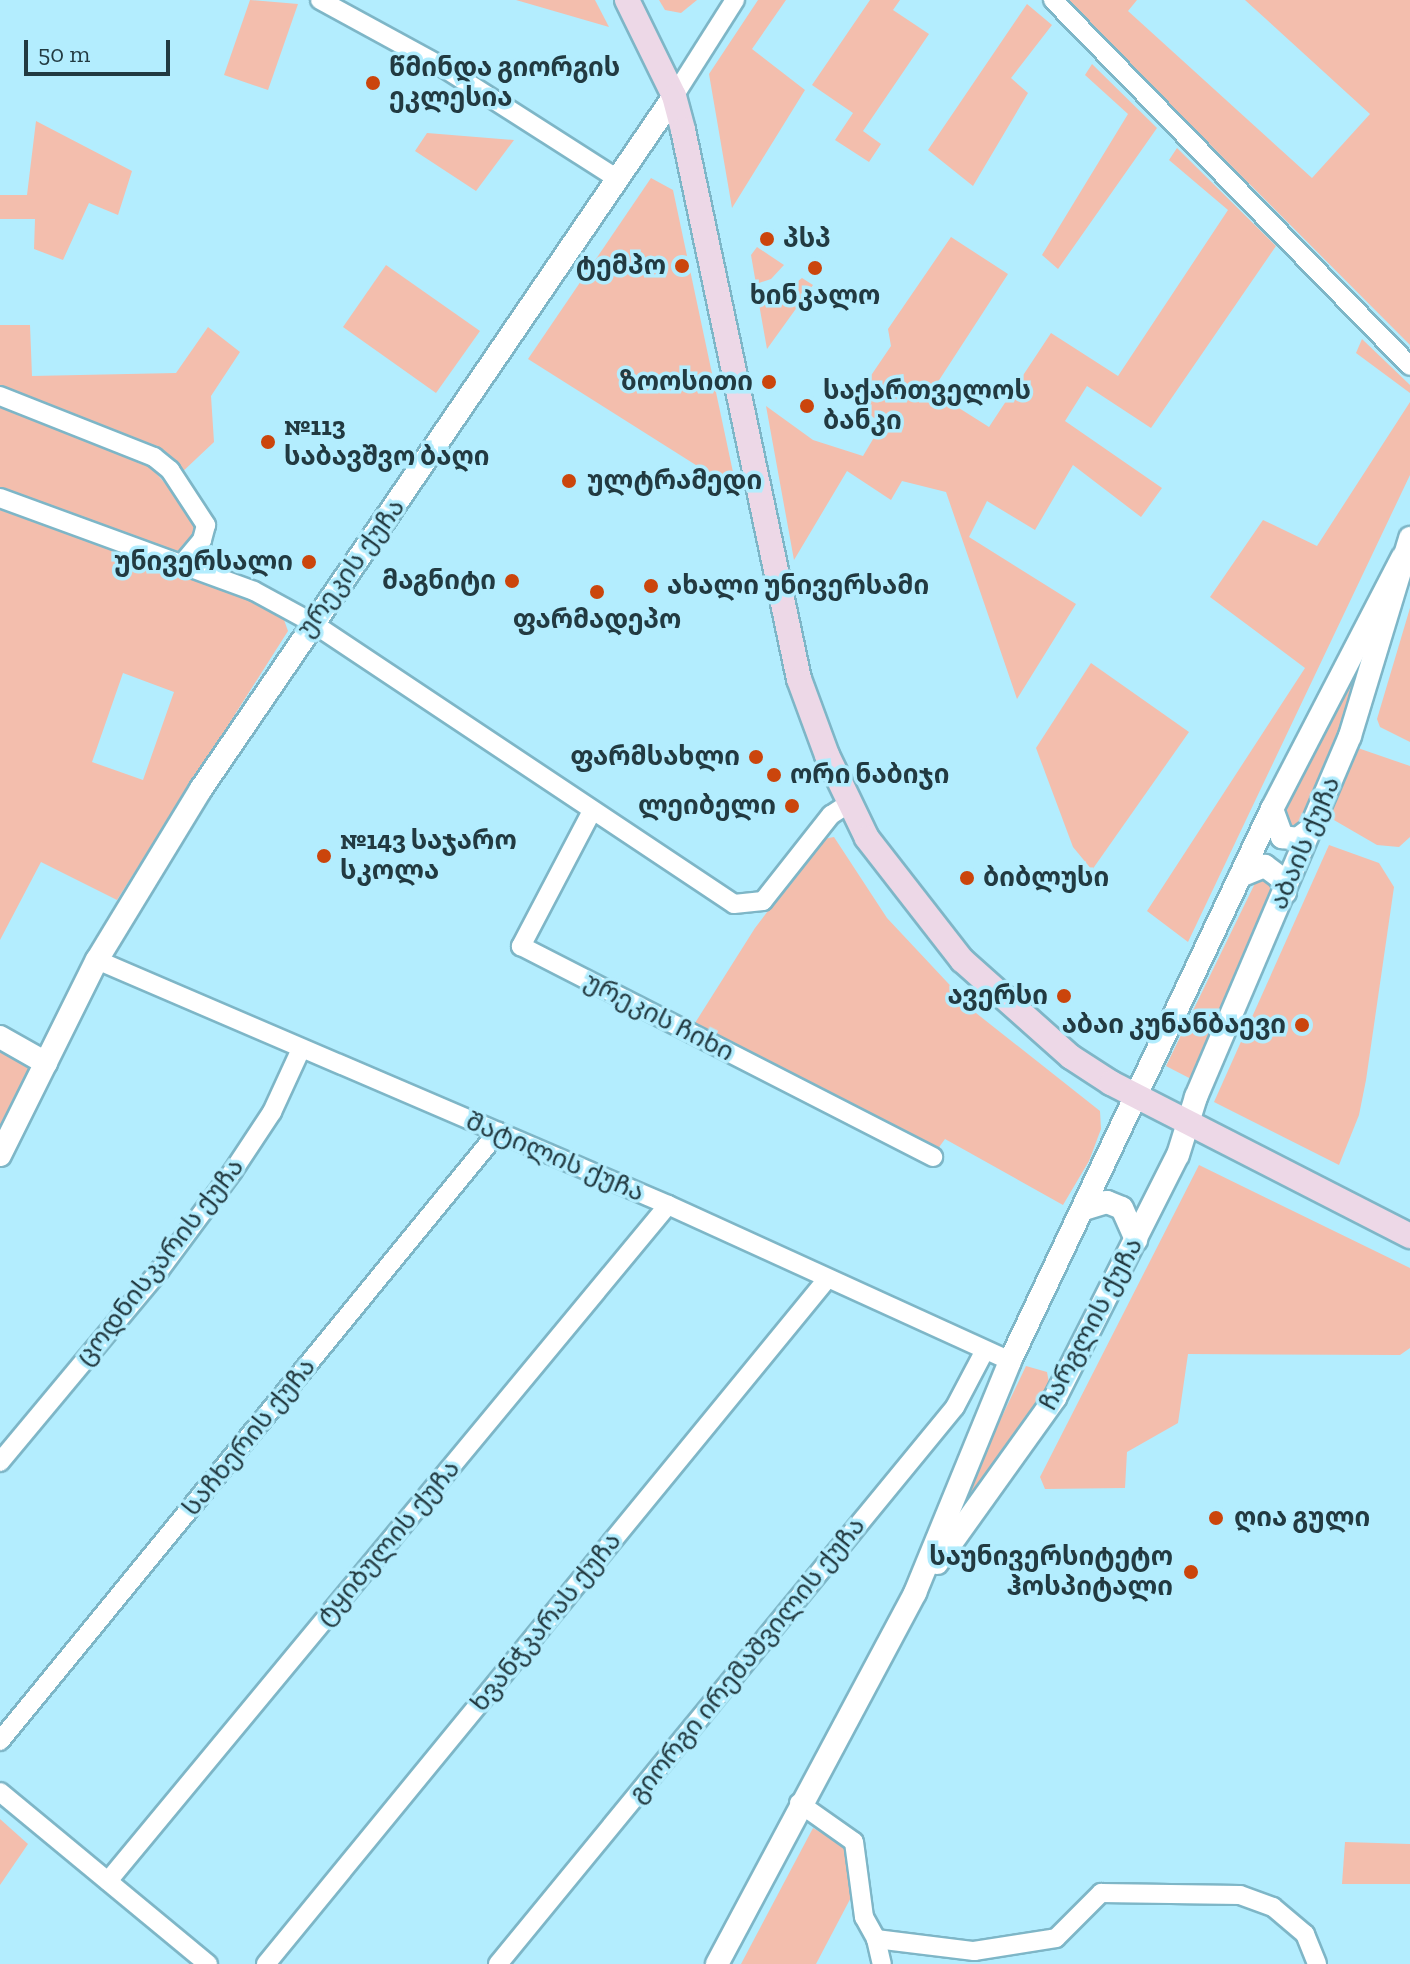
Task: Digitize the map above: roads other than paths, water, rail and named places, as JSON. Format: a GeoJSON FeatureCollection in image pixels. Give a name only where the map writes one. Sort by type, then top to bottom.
{"type":"FeatureCollection","features":[{"type":"Feature","properties":{"kind":"main road"},"geometry":{"type":"LineString","coordinates":[[627,0],[674,96],[788,640],[810,714],[848,804],[907,896],[962,960],[1071,1057],[1138,1096],[1410,1236]]}},
{"type":"Feature","properties":{"kind":"street"},"geometry":{"type":"LineString","coordinates":[[320,0],[441,66],[619,180]]}},
{"type":"Feature","properties":{"kind":"street","name":"ურეკის ქუჩა"},"geometry":{"type":"LineString","coordinates":[[0,1155],[97,960],[201,789],[311,622],[619,180],[735,0]]}},
{"type":"Feature","properties":{"kind":"street"},"geometry":{"type":"LineString","coordinates":[[1053,0],[1410,366]]}},
{"type":"Feature","properties":{"kind":"street"},"geometry":{"type":"LineString","coordinates":[[0,396],[154,457],[170,470],[206,525],[202,540],[183,563]]}},
{"type":"Feature","properties":{"kind":"street"},"geometry":{"type":"LineString","coordinates":[[0,498],[254,591],[311,622],[707,889],[734,904],[763,901],[831,815],[848,804]]}},
{"type":"Feature","properties":{"kind":"street","name":"აბაის ქუჩა"},"geometry":{"type":"LineString","coordinates":[[1138,1096],[1272,809],[1406,548]]}},
{"type":"Feature","properties":{"kind":"street","name":"აბაის ქუჩა"},"geometry":{"type":"LineString","coordinates":[[1189,1121],[1350,736],[1406,548]]}},
{"type":"Feature","properties":{"kind":"street"},"geometry":{"type":"LineString","coordinates":[[1272,809],[1282,837],[1298,839],[1312,828]]}},
{"type":"Feature","properties":{"kind":"street","name":"ურეკის ჩიხი"},"geometry":{"type":"LineString","coordinates":[[592,811],[521,946],[933,1157]]}},
{"type":"Feature","properties":{"kind":"street"},"geometry":{"type":"LineString","coordinates":[[1240,876],[1265,866],[1281,878],[1285,892]]}},
{"type":"Feature","properties":{"kind":"street","name":"შატილის ქუჩა"},"geometry":{"type":"LineString","coordinates":[[97,960],[668,1205],[1010,1361]]}},
{"type":"Feature","properties":{"kind":"street"},"geometry":{"type":"LineString","coordinates":[[0,1037],[46,1063]]}},
{"type":"Feature","properties":{"kind":"street","name":"ცოდნისკარის ქუჩა"},"geometry":{"type":"LineString","coordinates":[[0,1462],[159,1271],[233,1171],[272,1112],[301,1049]]}},
{"type":"Feature","properties":{"kind":"street","name":"ჩარგლის ქუჩა"},"geometry":{"type":"LineString","coordinates":[[717,1964],[799,1803],[915,1593],[1010,1361],[1138,1096]]}},
{"type":"Feature","properties":{"kind":"street","name":"ჩარგლის ქუჩა"},"geometry":{"type":"LineString","coordinates":[[915,1593],[1055,1398],[1136,1240],[1189,1121]]}},
{"type":"Feature","properties":{"kind":"street","name":"საჩხერის ქუჩა"},"geometry":{"type":"LineString","coordinates":[[0,1741],[498,1132]]}},
{"type":"Feature","properties":{"kind":"street"},"geometry":{"type":"LineString","coordinates":[[1084,1209],[1107,1202],[1122,1208],[1136,1240]]}},
{"type":"Feature","properties":{"kind":"street","name":"ტყიბულის ქუჩა"},"geometry":{"type":"LineString","coordinates":[[108,1881],[668,1205]]}},
{"type":"Feature","properties":{"kind":"street","name":"ხვანჭკარას ქუჩა"},"geometry":{"type":"LineString","coordinates":[[266,1964],[827,1279]]}},
{"type":"Feature","properties":{"kind":"street","name":"გიორგი ირემაშვილის ქუჩა"},"geometry":{"type":"LineString","coordinates":[[498,1964],[955,1407],[985,1350]]}},
{"type":"Feature","properties":{"kind":"street"},"geometry":{"type":"LineString","coordinates":[[0,1792],[208,1964]]}},
{"type":"Feature","properties":{"kind":"street"},"geometry":{"type":"LineString","coordinates":[[799,1803],[854,1842],[864,1917],[876,1939],[882,1964]]}},
{"type":"Feature","properties":{"kind":"street"},"geometry":{"type":"LineString","coordinates":[[876,1939],[974,1951],[1056,1938],[1101,1893],[1240,1895],[1273,1907],[1305,1934],[1317,1964]]}},
{"type":"Feature","properties":{"kind":"place","name":"წმინდა გიორგის ეკლესია"},"geometry":{"type":"Point","coordinates":[373,83]}},
{"type":"Feature","properties":{"kind":"place","name":"პსპ"},"geometry":{"type":"Point","coordinates":[767,239]}},
{"type":"Feature","properties":{"kind":"place","name":"ტემპო"},"geometry":{"type":"Point","coordinates":[682,266]}},
{"type":"Feature","properties":{"kind":"place","name":"ხინკალო"},"geometry":{"type":"Point","coordinates":[815,268]}},
{"type":"Feature","properties":{"kind":"place","name":"ზოოსითი"},"geometry":{"type":"Point","coordinates":[769,382]}},
{"type":"Feature","properties":{"kind":"place","name":"საქართველოს ბანკი"},"geometry":{"type":"Point","coordinates":[807,406]}},
{"type":"Feature","properties":{"kind":"place","name":"№113 საბავშვო ბაღი"},"geometry":{"type":"Point","coordinates":[268,442]}},
{"type":"Feature","properties":{"kind":"place","name":"ულტრამედი"},"geometry":{"type":"Point","coordinates":[569,481]}},
{"type":"Feature","properties":{"kind":"place","name":"უნივერსალი"},"geometry":{"type":"Point","coordinates":[309,562]}},
{"type":"Feature","properties":{"kind":"place","name":"მაგნიტი"},"geometry":{"type":"Point","coordinates":[512,581]}},
{"type":"Feature","properties":{"kind":"place","name":"ახალი უნივერსამი"},"geometry":{"type":"Point","coordinates":[651,586]}},
{"type":"Feature","properties":{"kind":"place","name":"ფარმადეპო"},"geometry":{"type":"Point","coordinates":[597,592]}},
{"type":"Feature","properties":{"kind":"place","name":"ფარმსახლი"},"geometry":{"type":"Point","coordinates":[756,757]}},
{"type":"Feature","properties":{"kind":"place","name":"ორი ნაბიჯი"},"geometry":{"type":"Point","coordinates":[774,775]}},
{"type":"Feature","properties":{"kind":"place","name":"ლეიბელი"},"geometry":{"type":"Point","coordinates":[792,806]}},
{"type":"Feature","properties":{"kind":"place","name":"№143 საჯარო სკოლა"},"geometry":{"type":"Point","coordinates":[324,856]}},
{"type":"Feature","properties":{"kind":"place","name":"ბიბლუსი"},"geometry":{"type":"Point","coordinates":[967,878]}},
{"type":"Feature","properties":{"kind":"place","name":"ავერსი"},"geometry":{"type":"Point","coordinates":[1064,996]}},
{"type":"Feature","properties":{"kind":"place","name":"აბაი კუნანბაევი"},"geometry":{"type":"Point","coordinates":[1302,1025]}},
{"type":"Feature","properties":{"kind":"place","name":"ღია გული"},"geometry":{"type":"Point","coordinates":[1216,1518]}},
{"type":"Feature","properties":{"kind":"place","name":"საუნივერსიტეტო ჰოსპიტალი"},"geometry":{"type":"Point","coordinates":[1191,1572]}}]}
